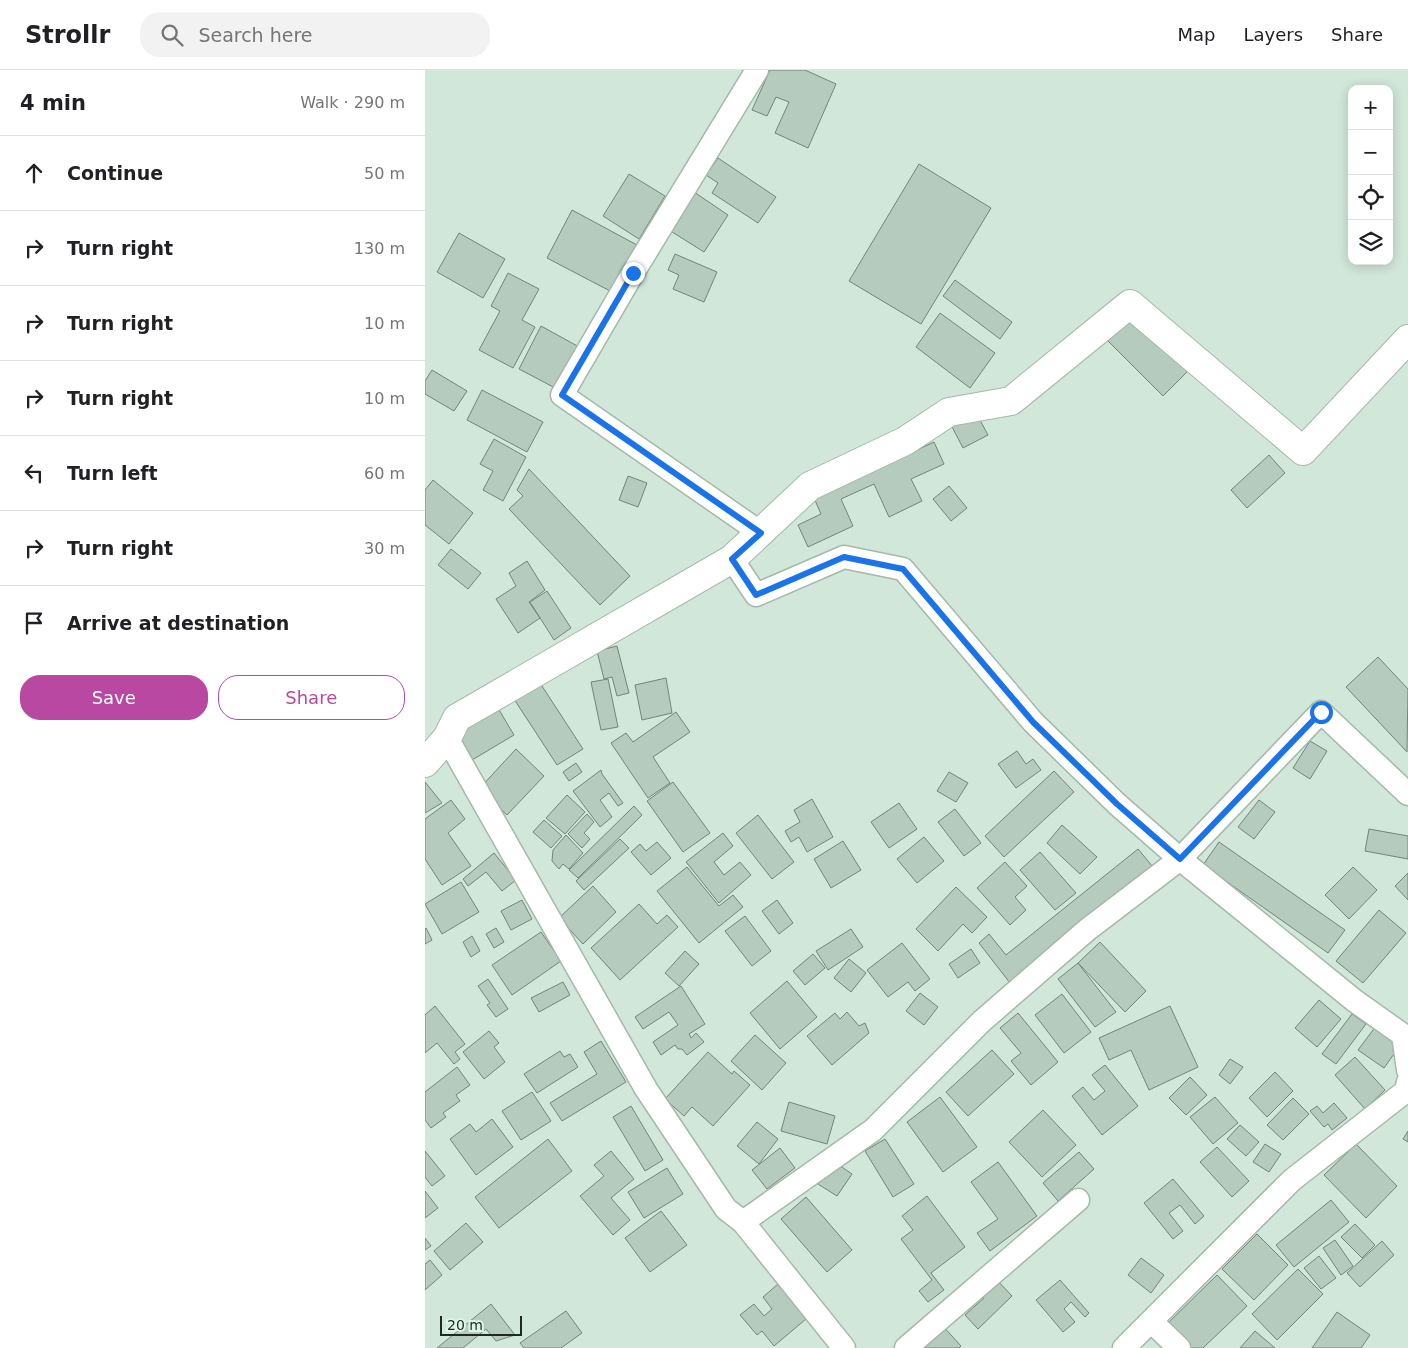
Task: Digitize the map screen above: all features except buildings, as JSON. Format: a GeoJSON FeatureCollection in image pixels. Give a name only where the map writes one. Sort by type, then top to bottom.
{"type":"FeatureCollection","features":[{"type":"Feature","properties":{"kind":"street"},"geometry":{"type":"LineString","coordinates":[[757,70],[633,273],[562,395],[761,533]]}},
{"type":"Feature","properties":{"kind":"street"},"geometry":{"type":"LineString","coordinates":[[425,763],[447,738],[457,718],[732,559],[810,486],[905,442],[949,412],[1011,400],[1130,304],[1303,451],[1408,339]]}},
{"type":"Feature","properties":{"kind":"street"},"geometry":{"type":"LineString","coordinates":[[732,559],[756,595],[844,557],[903,569],[1033,722],[1117,804],[1180,859],[1355,1001],[1403,1036],[1408,1070]]}},
{"type":"Feature","properties":{"kind":"street"},"geometry":{"type":"LineString","coordinates":[[743,1222],[873,1130],[982,1021],[1087,930],[1180,859],[1321,712],[1408,794]]}},
{"type":"Feature","properties":{"kind":"street"},"geometry":{"type":"LineString","coordinates":[[447,738],[646,1089],[725,1209],[743,1222],[845,1348]]}},
{"type":"Feature","properties":{"kind":"street"},"geometry":{"type":"LineString","coordinates":[[1124,1348],[1292,1180],[1406,1091],[1408,1082]]}},
{"type":"Feature","properties":{"kind":"street"},"geometry":{"type":"LineString","coordinates":[[905,1348],[1078,1200]]}},
{"type":"Feature","properties":{"kind":"street"},"geometry":{"type":"LineString","coordinates":[[1152,1322],[1179,1348]]}},
{"type":"Feature","properties":{"kind":"route"},"geometry":{"type":"LineString","coordinates":[[633,273],[562,395],[761,533],[732,559],[756,595],[844,557],[903,569],[1033,722],[1117,804],[1180,859],[1321,712]]}}]}
